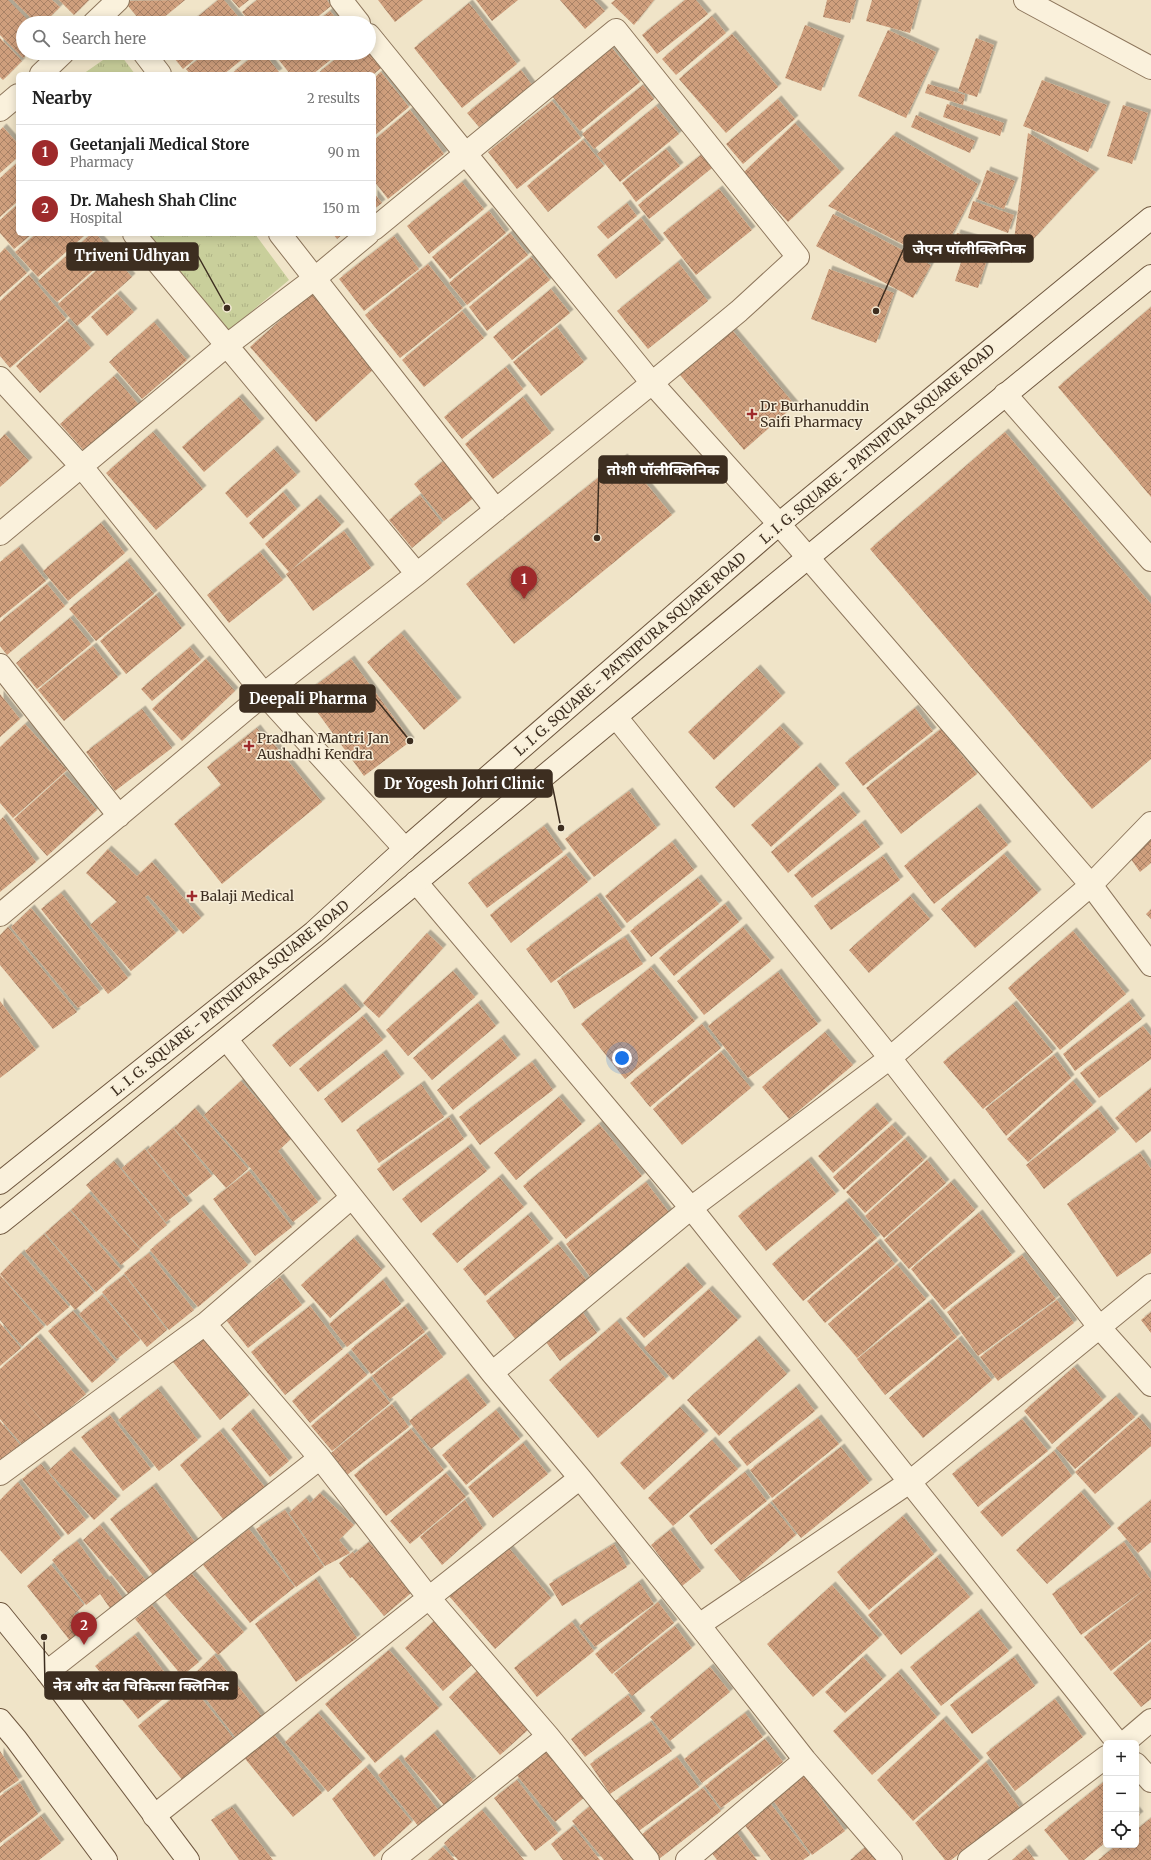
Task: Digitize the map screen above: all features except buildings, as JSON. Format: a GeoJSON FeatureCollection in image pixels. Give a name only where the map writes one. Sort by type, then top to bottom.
{"type":"FeatureCollection","features":[{"type":"Feature","properties":{"kind":"street"},"geometry":{"type":"LineString","coordinates":[[341,0],[354,16]]}},
{"type":"Feature","properties":{"kind":"street"},"geometry":{"type":"LineString","coordinates":[[1025,0],[1151,68]]}},
{"type":"Feature","properties":{"kind":"street"},"geometry":{"type":"LineString","coordinates":[[106,16],[117,10]]}},
{"type":"Feature","properties":{"kind":"street"},"geometry":{"type":"LineString","coordinates":[[0,915],[264,694],[417,574],[652,383],[739,311],[798,256],[616,30],[376,227]]}},
{"type":"Feature","properties":{"kind":"street"},"geometry":{"type":"LineString","coordinates":[[376,44],[652,383],[808,557],[1091,885],[1151,965]]}},
{"type":"Feature","properties":{"kind":"street"},"geometry":{"type":"LineString","coordinates":[[43,72],[56,60]]}},
{"type":"Feature","properties":{"kind":"street"},"geometry":{"type":"LineString","coordinates":[[149,60],[158,72]]}},
{"type":"Feature","properties":{"kind":"street"},"geometry":{"type":"LineString","coordinates":[[0,110],[16,97]]}},
{"type":"Feature","properties":{"kind":"street","name":"L. I. G. SQUARE - PATNIPURA SQUARE ROAD"},"geometry":{"type":"LineString","coordinates":[[0,1183],[314,932],[779,524],[1151,218]]}},
{"type":"Feature","properties":{"kind":"street"},"geometry":{"type":"LineString","coordinates":[[136,236],[417,574]]}},
{"type":"Feature","properties":{"kind":"street"},"geometry":{"type":"LineString","coordinates":[[282,236],[496,510]]}},
{"type":"Feature","properties":{"kind":"street"},"geometry":{"type":"LineString","coordinates":[[0,534],[82,468],[226,346],[314,279],[366,236]]}},
{"type":"Feature","properties":{"kind":"street","name":"L. I. G. SQUARE - PATNIPURA SQUARE ROAD"},"geometry":{"type":"LineString","coordinates":[[0,1223],[226,1040],[1005,394],[1151,276]]}},
{"type":"Feature","properties":{"kind":"street"},"geometry":{"type":"LineString","coordinates":[[0,378],[82,468],[264,694],[406,850]]}},
{"type":"Feature","properties":{"kind":"street"},"geometry":{"type":"LineString","coordinates":[[1005,394],[1151,560]]}},
{"type":"Feature","properties":{"kind":"street"},"geometry":{"type":"LineString","coordinates":[[0,665],[119,816]]}},
{"type":"Feature","properties":{"kind":"street"},"geometry":{"type":"LineString","coordinates":[[616,717],[890,1058],[1100,1328],[1151,1385]]}},
{"type":"Feature","properties":{"kind":"street"},"geometry":{"type":"LineString","coordinates":[[492,1373],[691,1208],[890,1058],[1091,885],[1151,823]]}},
{"type":"Feature","properties":{"kind":"street"},"geometry":{"type":"LineString","coordinates":[[416,882],[691,1208],[911,1481],[1116,1740]]}},
{"type":"Feature","properties":{"kind":"street"},"geometry":{"type":"LineString","coordinates":[[226,1040],[492,1373],[580,1478],[699,1625],[805,1760],[891,1860]]}},
{"type":"Feature","properties":{"kind":"street"},"geometry":{"type":"LineString","coordinates":[[0,1474],[205,1324],[351,1198]]}},
{"type":"Feature","properties":{"kind":"street"},"geometry":{"type":"LineString","coordinates":[[699,1625],[911,1481],[1151,1285]]}},
{"type":"Feature","properties":{"kind":"street"},"geometry":{"type":"LineString","coordinates":[[205,1324],[320,1458],[429,1598],[548,1736],[648,1860]]}},
{"type":"Feature","properties":{"kind":"street"},"geometry":{"type":"LineString","coordinates":[[47,1672],[320,1458]]}},
{"type":"Feature","properties":{"kind":"street"},"geometry":{"type":"LineString","coordinates":[[154,1816],[580,1478]]}},
{"type":"Feature","properties":{"kind":"street"},"geometry":{"type":"LineString","coordinates":[[0,1614],[47,1672],[188,1860]]}},
{"type":"Feature","properties":{"kind":"street"},"geometry":{"type":"LineString","coordinates":[[0,1720],[16,1739],[106,1860]]}},
{"type":"Feature","properties":{"kind":"street"},"geometry":{"type":"LineString","coordinates":[[1128,1740],[1151,1720]]}},
{"type":"Feature","properties":{"kind":"street"},"geometry":{"type":"LineString","coordinates":[[393,1860],[548,1736]]}},
{"type":"Feature","properties":{"kind":"street"},"geometry":{"type":"LineString","coordinates":[[969,1860],[1103,1759]]}},
{"type":"Feature","properties":{"kind":"street"},"geometry":{"type":"LineString","coordinates":[[688,1860],[805,1760]]}},
{"type":"Feature","properties":{"kind":"street"},"geometry":{"type":"LineString","coordinates":[[1139,1768],[1151,1782]]}},
{"type":"Feature","properties":{"kind":"green space"},"geometry":{"type":"Polygon","coordinates":[[[103,60],[124,60],[133,72],[86,72],[103,60]]]}},
{"type":"Feature","properties":{"kind":"green space"},"geometry":{"type":"Polygon","coordinates":[[[141,236],[256,236],[289,280],[221,337],[141,236]]]}},
{"type":"Feature","properties":{"kind":"place","name":"Triveni Udhyan"},"geometry":{"type":"Point","coordinates":[227,308]}},
{"type":"Feature","properties":{"kind":"place","name":"जेएन पॉलीक्लिनिक"},"geometry":{"type":"Point","coordinates":[876,311]}},
{"type":"Feature","properties":{"kind":"place","name":"Dr Burhanuddin Saifi Pharmacy"},"geometry":{"type":"Point","coordinates":[752,414]}},
{"type":"Feature","properties":{"kind":"place","name":"तोशी पॉलीक्लिनिक"},"geometry":{"type":"Point","coordinates":[597,538]}},
{"type":"Feature","properties":{"kind":"place","name":"Geetanjali Medical Store"},"geometry":{"type":"Point","coordinates":[524,599]}},
{"type":"Feature","properties":{"kind":"place","name":"Deepali Pharma"},"geometry":{"type":"Point","coordinates":[410,741]}},
{"type":"Feature","properties":{"kind":"place","name":"Pradhan Mantri Jan Aushadhi Kendra"},"geometry":{"type":"Point","coordinates":[249,746]}},
{"type":"Feature","properties":{"kind":"place","name":"Dr Yogesh Johri Clinic"},"geometry":{"type":"Point","coordinates":[561,828]}},
{"type":"Feature","properties":{"kind":"place","name":"Balaji Medical"},"geometry":{"type":"Point","coordinates":[192,896]}},
{"type":"Feature","properties":{"kind":"place","name":"नेत्र और दंत चिकित्सा क्लिनिक"},"geometry":{"type":"Point","coordinates":[44,1637]}},
{"type":"Feature","properties":{"kind":"place","name":"Dr. Mahesh Shah Clinc"},"geometry":{"type":"Point","coordinates":[84,1645]}}]}
